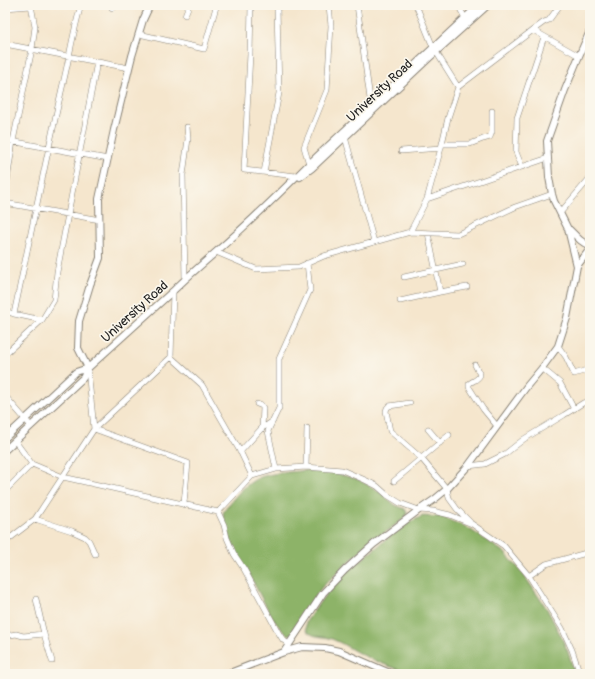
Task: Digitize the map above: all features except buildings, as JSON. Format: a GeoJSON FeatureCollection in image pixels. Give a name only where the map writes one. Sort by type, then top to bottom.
{"type":"FeatureCollection","features":[{"type":"Feature","properties":{"kind":"street"},"geometry":{"type":"LineString","coordinates":[[14,314],[48,148],[81,5]]}},
{"type":"Feature","properties":{"kind":"street"},"geometry":{"type":"LineString","coordinates":[[94,429],[88,368],[78,348],[79,321],[100,258],[99,199],[129,68],[143,20],[150,5]]}},
{"type":"Feature","properties":{"kind":"street"},"geometry":{"type":"LineString","coordinates":[[185,15],[189,5]]}},
{"type":"Feature","properties":{"kind":"street"},"geometry":{"type":"LineString","coordinates":[[251,5],[244,170],[296,176]]}},
{"type":"Feature","properties":{"kind":"street"},"geometry":{"type":"LineString","coordinates":[[264,172],[279,93],[276,7],[283,5]]}},
{"type":"Feature","properties":{"kind":"street"},"geometry":{"type":"LineString","coordinates":[[309,164],[304,147],[327,90],[331,26],[329,5]]}},
{"type":"Feature","properties":{"kind":"street"},"geometry":{"type":"LineString","coordinates":[[358,5],[371,106]]}},
{"type":"Feature","properties":{"kind":"street"},"geometry":{"type":"LineString","coordinates":[[416,5],[434,50],[458,87]]}},
{"type":"Feature","properties":{"kind":"street"},"geometry":{"type":"LineString","coordinates":[[458,5],[465,18]]}},
{"type":"Feature","properties":{"kind":"street","name":"University Road"},"geometry":{"type":"LineString","coordinates":[[283,190],[312,168],[345,137],[479,5]]}},
{"type":"Feature","properties":{"kind":"street","name":"University Road"},"geometry":{"type":"LineString","coordinates":[[5,450],[83,378],[88,368],[283,190],[371,106],[434,50],[488,5]]}},
{"type":"Feature","properties":{"kind":"street"},"geometry":{"type":"LineString","coordinates":[[410,232],[427,199],[448,118],[458,87],[533,30],[549,20],[560,5]]}},
{"type":"Feature","properties":{"kind":"street"},"geometry":{"type":"LineString","coordinates":[[5,8],[31,6],[35,27],[32,49],[13,141],[5,194]]}},
{"type":"Feature","properties":{"kind":"street"},"geometry":{"type":"LineString","coordinates":[[139,34],[204,49],[216,7]]}},
{"type":"Feature","properties":{"kind":"street"},"geometry":{"type":"LineString","coordinates":[[533,30],[579,56]]}},
{"type":"Feature","properties":{"kind":"street"},"geometry":{"type":"LineString","coordinates":[[284,652],[323,593],[345,570],[374,544],[419,510],[435,500],[468,466],[558,346],[567,318],[577,266],[568,229],[552,194],[549,177],[547,141],[565,90],[590,31]]}},
{"type":"Feature","properties":{"kind":"street"},"geometry":{"type":"LineString","coordinates":[[522,167],[516,152],[517,118],[544,36]]}},
{"type":"Feature","properties":{"kind":"street"},"geometry":{"type":"LineString","coordinates":[[5,44],[129,68]]}},
{"type":"Feature","properties":{"kind":"street"},"geometry":{"type":"LineString","coordinates":[[5,354],[42,320],[54,300],[57,272],[67,214],[97,62]]}},
{"type":"Feature","properties":{"kind":"street"},"geometry":{"type":"LineString","coordinates":[[401,151],[470,144],[490,138],[492,132],[492,111]]}},
{"type":"Feature","properties":{"kind":"street"},"geometry":{"type":"LineString","coordinates":[[185,279],[183,175],[188,139],[187,127]]}},
{"type":"Feature","properties":{"kind":"street"},"geometry":{"type":"LineString","coordinates":[[345,137],[374,242]]}},
{"type":"Feature","properties":{"kind":"street"},"geometry":{"type":"LineString","coordinates":[[5,140],[108,159]]}},
{"type":"Feature","properties":{"kind":"street"},"geometry":{"type":"LineString","coordinates":[[427,199],[548,158]]}},
{"type":"Feature","properties":{"kind":"street"},"geometry":{"type":"LineString","coordinates":[[560,213],[590,178]]}},
{"type":"Feature","properties":{"kind":"street"},"geometry":{"type":"LineString","coordinates":[[216,252],[256,269],[299,267],[324,256],[410,232],[458,234],[515,207],[552,194]]}},
{"type":"Feature","properties":{"kind":"street"},"geometry":{"type":"LineString","coordinates":[[5,204],[100,220]]}},
{"type":"Feature","properties":{"kind":"street"},"geometry":{"type":"LineString","coordinates":[[568,229],[590,248],[577,266]]}},
{"type":"Feature","properties":{"kind":"street"},"geometry":{"type":"LineString","coordinates":[[428,233],[440,292]]}},
{"type":"Feature","properties":{"kind":"street"},"geometry":{"type":"LineString","coordinates":[[276,469],[268,431],[278,408],[279,359],[310,290],[306,264]]}},
{"type":"Feature","properties":{"kind":"street"},"geometry":{"type":"LineString","coordinates":[[404,277],[463,264]]}},
{"type":"Feature","properties":{"kind":"street"},"geometry":{"type":"LineString","coordinates":[[400,301],[467,287]]}},
{"type":"Feature","properties":{"kind":"street"},"geometry":{"type":"LineString","coordinates":[[5,542],[35,518],[94,429],[170,357],[173,291]]}},
{"type":"Feature","properties":{"kind":"street"},"geometry":{"type":"LineString","coordinates":[[5,311],[42,320]]}},
{"type":"Feature","properties":{"kind":"street"},"geometry":{"type":"LineString","coordinates":[[558,346],[566,357],[574,374],[590,369]]}},
{"type":"Feature","properties":{"kind":"street"},"geometry":{"type":"LineString","coordinates":[[170,357],[202,385],[252,476]]}},
{"type":"Feature","properties":{"kind":"street"},"geometry":{"type":"LineString","coordinates":[[475,365],[480,375],[479,378],[469,384],[469,387],[483,409],[497,426]]}},
{"type":"Feature","properties":{"kind":"street","name":"University Road"},"geometry":{"type":"LineString","coordinates":[[5,438],[76,372],[88,368]]}},
{"type":"Feature","properties":{"kind":"street"},"geometry":{"type":"LineString","coordinates":[[542,368],[560,383],[574,409]]}},
{"type":"Feature","properties":{"kind":"street"},"geometry":{"type":"LineString","coordinates":[[5,396],[31,426]]}},
{"type":"Feature","properties":{"kind":"street"},"geometry":{"type":"LineString","coordinates":[[468,466],[485,464],[505,454],[524,439],[583,403],[590,401]]}},
{"type":"Feature","properties":{"kind":"street"},"geometry":{"type":"LineString","coordinates":[[410,403],[390,406],[387,408],[386,411],[390,431],[421,458],[447,489],[449,498],[457,509],[472,524],[504,546],[529,576],[562,628],[572,650],[580,674]]}},
{"type":"Feature","properties":{"kind":"street"},"geometry":{"type":"LineString","coordinates":[[257,404],[263,408],[262,429]]}},
{"type":"Feature","properties":{"kind":"street"},"geometry":{"type":"LineString","coordinates":[[240,452],[262,429],[273,421]]}},
{"type":"Feature","properties":{"kind":"street"},"geometry":{"type":"LineString","coordinates":[[306,467],[307,428]]}},
{"type":"Feature","properties":{"kind":"street"},"geometry":{"type":"LineString","coordinates":[[94,429],[188,463],[184,503]]}},
{"type":"Feature","properties":{"kind":"street"},"geometry":{"type":"LineString","coordinates":[[428,429],[440,443]]}},
{"type":"Feature","properties":{"kind":"street"},"geometry":{"type":"LineString","coordinates":[[394,481],[449,435]]}},
{"type":"Feature","properties":{"kind":"street"},"geometry":{"type":"LineString","coordinates":[[15,441],[32,464],[63,477],[184,503],[218,512]]}},
{"type":"Feature","properties":{"kind":"street"},"geometry":{"type":"LineString","coordinates":[[5,491],[32,464]]}},
{"type":"Feature","properties":{"kind":"street"},"geometry":{"type":"LineString","coordinates":[[218,512],[252,476],[276,469],[306,467],[342,470],[377,486],[387,495],[400,503],[419,510],[433,511],[450,515],[472,524]]}},
{"type":"Feature","properties":{"kind":"street"},"geometry":{"type":"LineString","coordinates":[[218,512],[234,554],[244,569],[278,632],[283,640],[289,644]]}},
{"type":"Feature","properties":{"kind":"street"},"geometry":{"type":"LineString","coordinates":[[35,518],[86,537],[95,554]]}},
{"type":"Feature","properties":{"kind":"street"},"geometry":{"type":"LineString","coordinates":[[529,576],[546,564],[589,552],[590,564]]}},
{"type":"Feature","properties":{"kind":"street"},"geometry":{"type":"LineString","coordinates":[[36,599],[52,661]]}},
{"type":"Feature","properties":{"kind":"street"},"geometry":{"type":"LineString","coordinates":[[5,636],[16,634],[23,636],[44,634]]}},
{"type":"Feature","properties":{"kind":"street"},"geometry":{"type":"LineString","coordinates":[[228,674],[284,652],[302,647],[325,648],[339,651],[392,674]]}},
{"type":"Feature","properties":{"kind":"green space"},"geometry":{"type":"Polygon","coordinates":[[[308,470],[334,473],[357,479],[379,491],[395,505],[405,509],[407,513],[405,518],[365,547],[322,587],[293,633],[288,635],[277,624],[271,615],[247,570],[235,552],[223,513],[246,486],[258,478],[275,474],[308,470]]]}},
{"type":"Feature","properties":{"kind":"green space"},"geometry":{"type":"Polygon","coordinates":[[[423,516],[442,517],[466,527],[505,553],[521,571],[547,609],[568,652],[575,674],[414,674],[377,661],[336,641],[312,635],[306,630],[306,622],[322,599],[348,571],[388,538],[410,522],[423,516]]]}}]}
